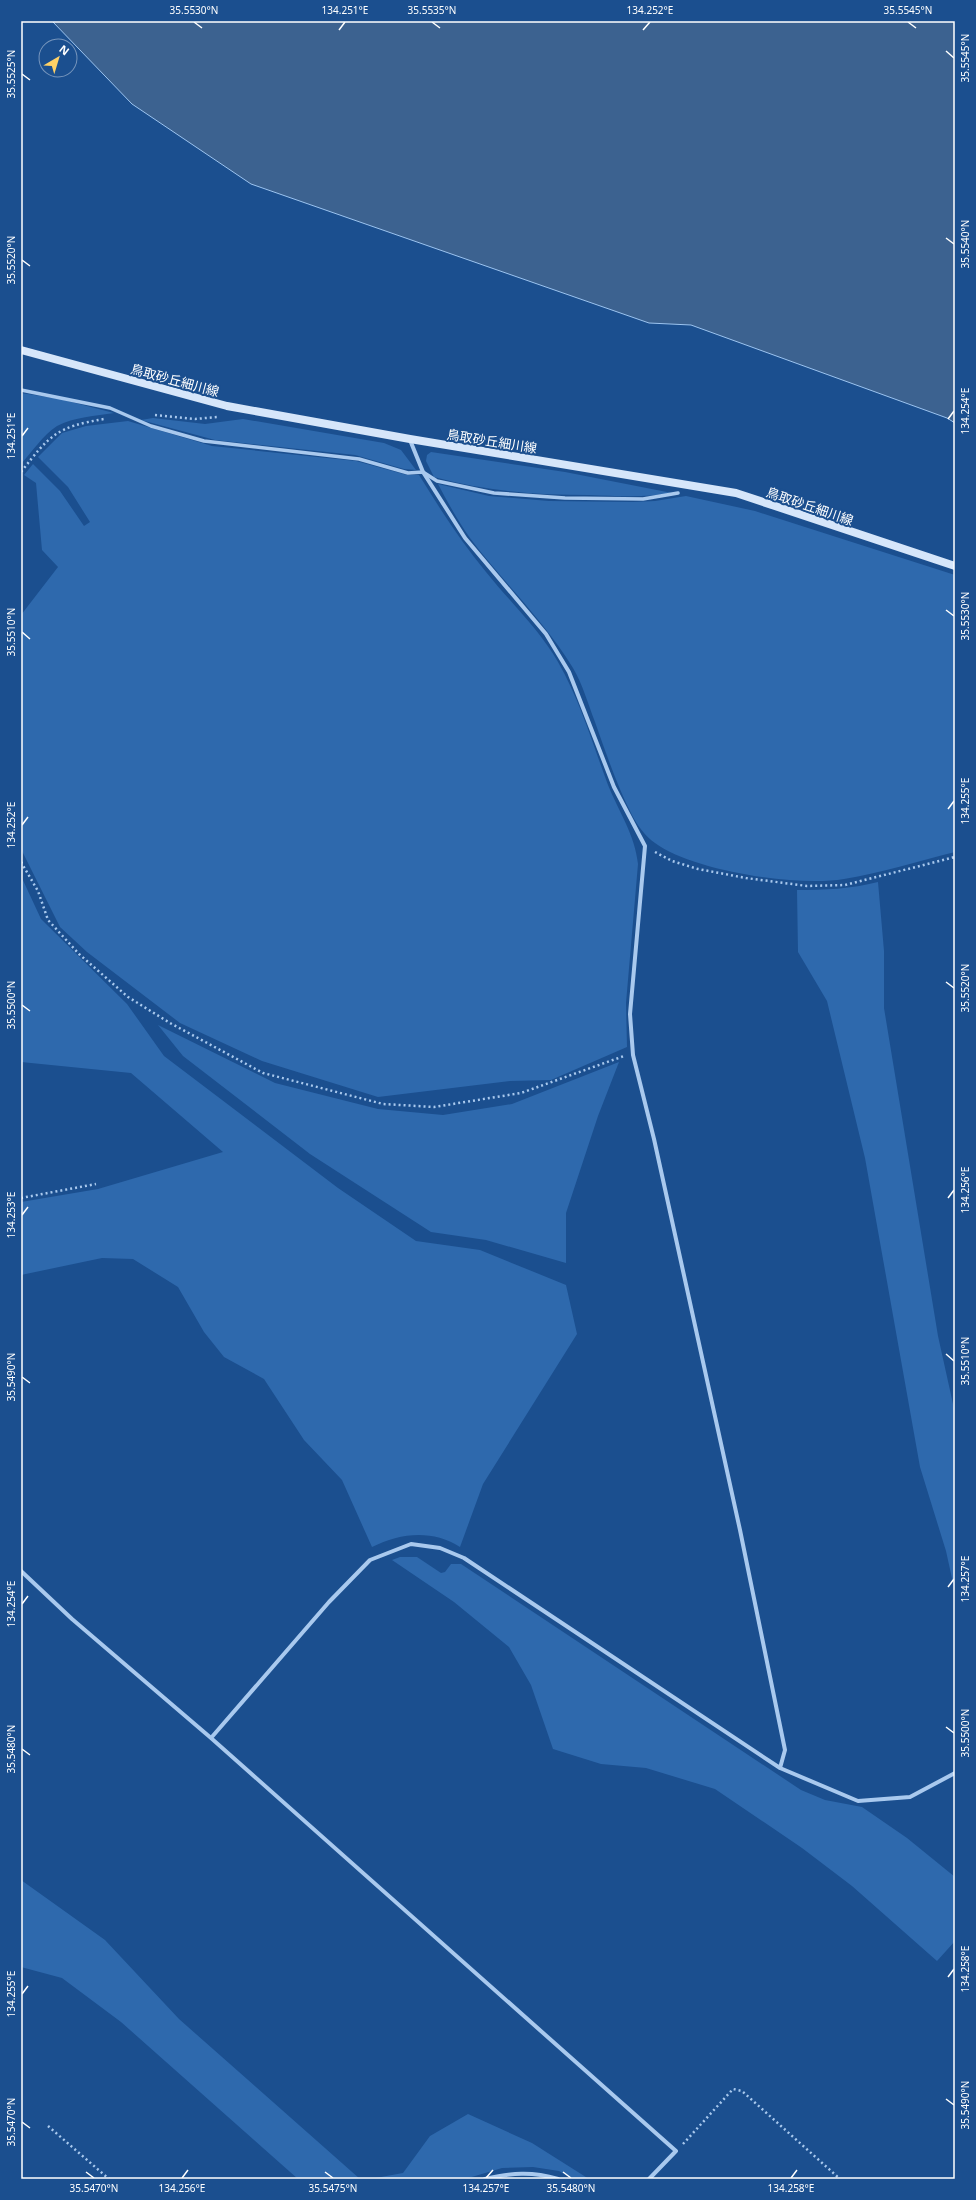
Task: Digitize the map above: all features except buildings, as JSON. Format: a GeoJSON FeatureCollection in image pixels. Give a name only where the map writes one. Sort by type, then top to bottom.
{"type":"FeatureCollection","features":[{"type":"Feature","properties":{"kind":"main road","name":"鳥取砂丘細川線"},"geometry":{"type":"LineString","coordinates":[[21,350],[227,406],[410,439],[736,493],[955,566]]}},
{"type":"Feature","properties":{"kind":"street"},"geometry":{"type":"LineString","coordinates":[[21,390],[110,408],[150,426],[204,441],[359,459],[408,473],[423,472],[436,481],[494,493],[565,498],[643,499],[678,493]]}},
{"type":"Feature","properties":{"kind":"street"},"geometry":{"type":"LineString","coordinates":[[410,439],[423,472],[465,538],[546,634],[569,672],[614,787],[644,846],[630,1014],[633,1055],[654,1139],[776,1701],[785,1750],[780,1768]]}},
{"type":"Feature","properties":{"kind":"street"},"geometry":{"type":"LineString","coordinates":[[211,1738],[329,1602],[370,1560],[411,1544],[440,1548],[464,1558],[780,1768],[858,1801],[910,1797],[955,1773]]}},
{"type":"Feature","properties":{"kind":"street"},"geometry":{"type":"LineString","coordinates":[[21,1571],[72,1619],[211,1738],[676,2151],[649,2179]]}},
{"type":"Feature","properties":{"kind":"street"},"geometry":{"type":"LineString","coordinates":[[485,2179],[507,2174],[538,2173],[558,2179]]}},
{"type":"Feature","properties":{"kind":"path"},"geometry":{"type":"LineString","coordinates":[[644,846],[672,862],[746,878],[807,886],[845,885],[955,857]]}},
{"type":"Feature","properties":{"kind":"path"},"geometry":{"type":"LineString","coordinates":[[21,862],[38,892],[48,920],[80,954],[128,997],[170,1023],[264,1073],[383,1104],[434,1107],[521,1093],[551,1084],[617,1057],[633,1055]]}},
{"type":"Feature","properties":{"kind":"path"},"geometry":{"type":"LineString","coordinates":[[21,1198],[96,1184]]}},
{"type":"Feature","properties":{"kind":"path"},"geometry":{"type":"LineString","coordinates":[[676,2151],[734,2089],[742,2091],[840,2179]]}},
{"type":"Feature","properties":{"kind":"path"},"geometry":{"type":"LineString","coordinates":[[48,2126],[109,2179]]}},
{"type":"Feature","properties":{"kind":"shaded area"},"geometry":{"type":"Polygon","coordinates":[[[52,21],[955,21],[955,423],[947,418],[691,325],[649,323],[251,184],[132,104],[78,48],[78,38],[68,38],[52,21]]]}},
{"type":"Feature","properties":{"kind":"shaded area"},"geometry":{"type":"Polygon","coordinates":[[[21,393],[60,399],[114,413],[78,419],[57,426],[42,439],[21,464],[21,393]]]}},
{"type":"Feature","properties":{"kind":"shaded area"},"geometry":{"type":"Polygon","coordinates":[[[153,418],[205,424],[243,419],[384,443],[401,450],[416,470],[404,469],[355,455],[215,440],[141,420],[153,418]]]}},
{"type":"Feature","properties":{"kind":"shaded area"},"geometry":{"type":"Polygon","coordinates":[[[128,421],[212,446],[356,461],[407,475],[419,475],[468,549],[542,638],[558,662],[580,707],[608,785],[634,843],[638,864],[626,1003],[627,1047],[551,1080],[510,1081],[378,1097],[262,1061],[180,1023],[87,952],[60,927],[21,849],[21,615],[58,567],[42,550],[36,483],[24,475],[33,464],[60,491],[84,526],[90,522],[68,487],[38,457],[62,433],[86,426],[128,421]]]}},
{"type":"Feature","properties":{"kind":"shaded area"},"geometry":{"type":"Polygon","coordinates":[[[431,452],[565,472],[672,493],[651,496],[550,494],[472,486],[434,477],[426,461],[427,455],[431,452]]]}},
{"type":"Feature","properties":{"kind":"shaded area"},"geometry":{"type":"Polygon","coordinates":[[[438,484],[489,496],[549,501],[633,502],[655,501],[686,496],[755,511],[955,575],[955,852],[844,879],[800,881],[774,879],[719,869],[694,862],[672,853],[655,843],[648,838],[639,827],[621,793],[577,674],[562,650],[470,538],[453,512],[438,484]]]}},
{"type":"Feature","properties":{"kind":"shaded area"},"geometry":{"type":"Polygon","coordinates":[[[21,876],[41,919],[127,1004],[164,1056],[338,1188],[416,1241],[480,1250],[566,1285],[577,1334],[483,1484],[460,1547],[438,1537],[416,1535],[405,1536],[383,1542],[372,1547],[342,1480],[304,1440],[264,1379],[224,1357],[204,1332],[178,1287],[133,1259],[102,1258],[21,1275],[21,1202],[98,1189],[223,1152],[131,1073],[21,1062],[21,876]]]}},
{"type":"Feature","properties":{"kind":"shaded area"},"geometry":{"type":"Polygon","coordinates":[[[878,882],[884,951],[884,1008],[938,1336],[955,1413],[955,1592],[946,1551],[920,1467],[865,1158],[827,1001],[798,952],[797,890],[838,889],[878,882]]]}},
{"type":"Feature","properties":{"kind":"shaded area"},"geometry":{"type":"Polygon","coordinates":[[[158,1025],[275,1083],[378,1109],[443,1115],[512,1104],[619,1062],[598,1116],[566,1213],[566,1263],[486,1240],[431,1232],[310,1154],[183,1056],[158,1025]]]}},
{"type":"Feature","properties":{"kind":"shaded area"},"geometry":{"type":"Polygon","coordinates":[[[400,1557],[417,1557],[441,1573],[445,1572],[451,1564],[461,1564],[801,1790],[825,1800],[862,1807],[907,1838],[955,1877],[955,1941],[937,1961],[852,1886],[802,1848],[715,1789],[646,1768],[601,1764],[553,1749],[531,1685],[509,1647],[454,1602],[392,1560],[400,1557]]]}},
{"type":"Feature","properties":{"kind":"shaded area"},"geometry":{"type":"Polygon","coordinates":[[[21,1880],[105,1940],[179,2019],[360,2179],[298,2179],[121,2022],[62,1978],[21,1967],[21,1880]]]}},
{"type":"Feature","properties":{"kind":"shaded area"},"geometry":{"type":"Polygon","coordinates":[[[468,2114],[532,2143],[589,2179],[573,2179],[559,2171],[533,2167],[502,2168],[465,2179],[370,2179],[403,2173],[430,2136],[468,2114]]]}}]}
